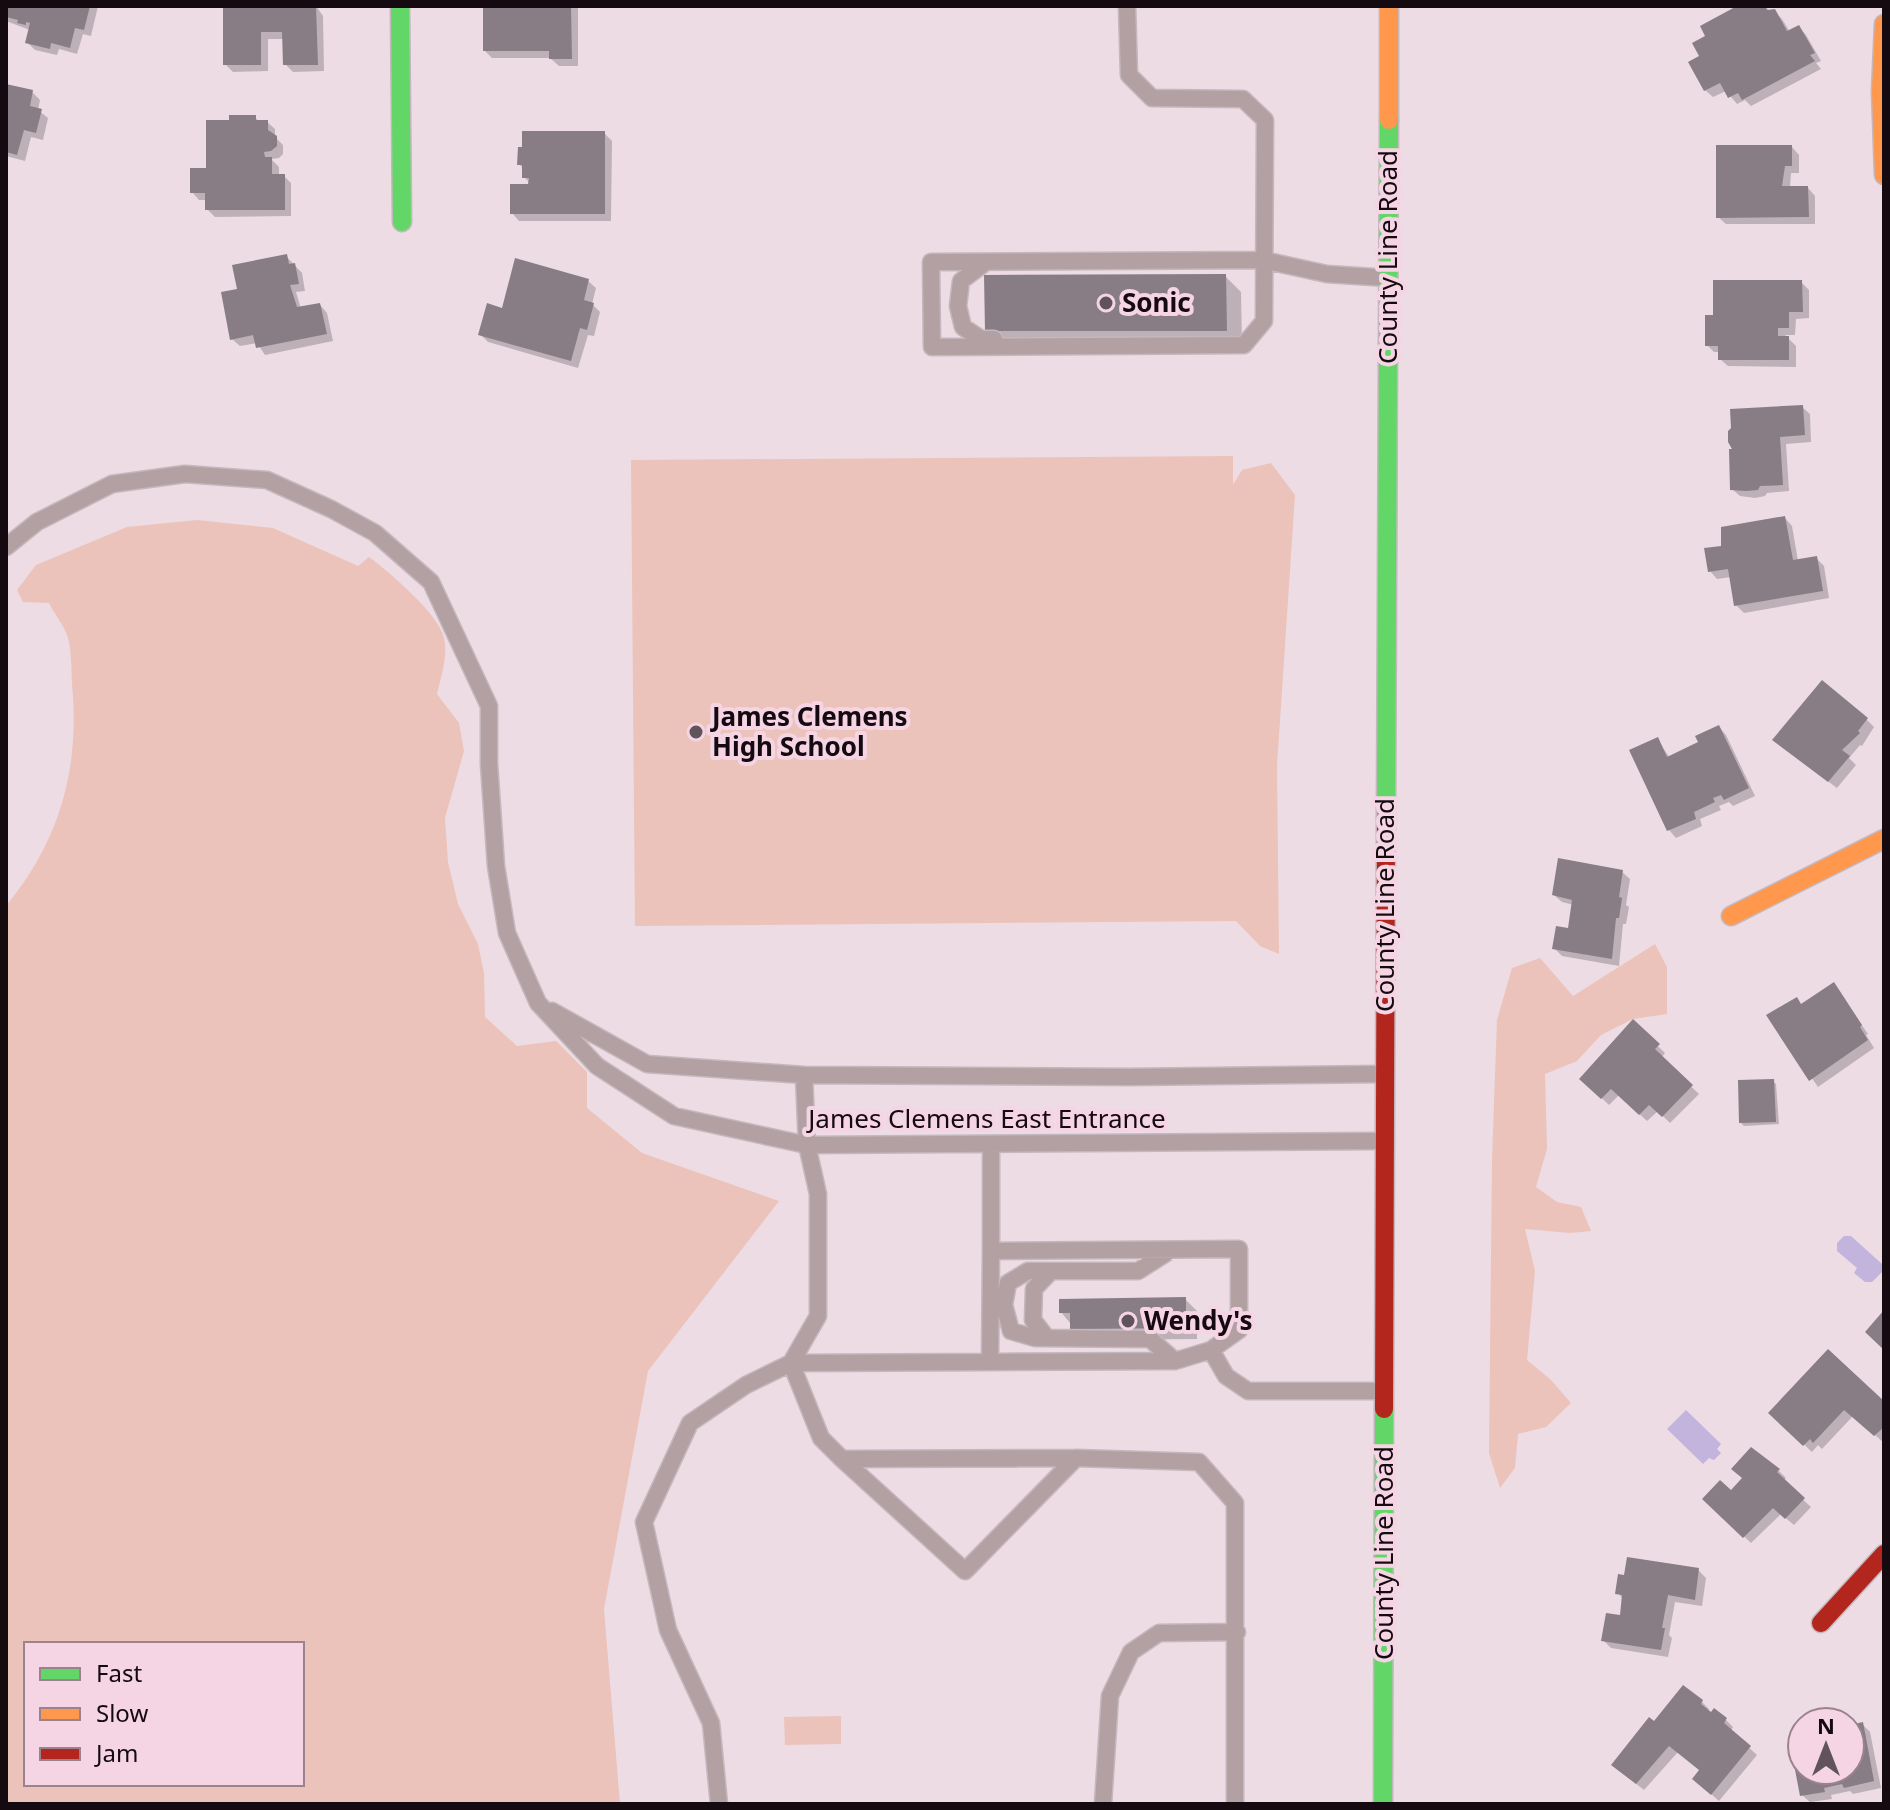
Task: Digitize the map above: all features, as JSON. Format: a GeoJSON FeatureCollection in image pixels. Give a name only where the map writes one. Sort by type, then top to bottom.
{"type":"FeatureCollection","features":[{"type":"Feature","properties":{"kind":"main road"},"geometry":{"type":"LineString","coordinates":[[400,6],[402,222]]}},
{"type":"Feature","properties":{"kind":"main road","name":"County Line Road"},"geometry":{"type":"LineString","coordinates":[[1383,1804],[1389,6]]}},
{"type":"Feature","properties":{"kind":"main road"},"geometry":{"type":"LineString","coordinates":[[1884,24],[1881,91],[1884,175]]}},
{"type":"Feature","properties":{"kind":"main road"},"geometry":{"type":"LineString","coordinates":[[1731,916],[1884,839]]}},
{"type":"Feature","properties":{"kind":"main road"},"geometry":{"type":"LineString","coordinates":[[1821,1623],[1884,1554]]}},
{"type":"Feature","properties":{"kind":"lane"},"geometry":{"type":"LineString","coordinates":[[1127,6],[1129,75],[1152,98],[1243,99],[1265,120],[1263,260],[1264,321],[1244,345],[932,347],[931,262],[1263,260],[1327,274],[1388,278]]}},
{"type":"Feature","properties":{"kind":"lane"},"geometry":{"type":"LineString","coordinates":[[988,262],[961,281],[958,306],[963,327],[981,339],[1080,337],[1112,346]]}},
{"type":"Feature","properties":{"kind":"lane","name":"James Clemens East Entrance"},"geometry":{"type":"LineString","coordinates":[[6,547],[37,522],[112,484],[185,474],[267,480],[375,533],[431,582],[489,706],[489,764],[496,866],[507,933],[538,1003],[597,1066],[674,1116],[807,1145],[1384,1141]]}},
{"type":"Feature","properties":{"kind":"lane","name":"James Clemens East Entrance"},"geometry":{"type":"LineString","coordinates":[[538,1003],[647,1064],[804,1075],[1129,1077],[1384,1074]]}},
{"type":"Feature","properties":{"kind":"lane"},"geometry":{"type":"LineString","coordinates":[[791,1363],[818,1316],[818,1194],[807,1145],[804,1075]]}},
{"type":"Feature","properties":{"kind":"lane"},"geometry":{"type":"LineString","coordinates":[[990,1362],[991,1144]]}},
{"type":"Feature","properties":{"kind":"lane"},"geometry":{"type":"LineString","coordinates":[[1172,1249],[1138,1271],[1028,1271],[1008,1283],[1004,1305],[1011,1331],[1035,1338],[1150,1339],[1175,1361]]}},
{"type":"Feature","properties":{"kind":"lane"},"geometry":{"type":"LineString","coordinates":[[719,1804],[711,1723],[668,1630],[644,1522],[690,1423],[746,1385],[791,1363],[1175,1361],[1211,1350],[1239,1330],[1239,1249],[991,1251]]}},
{"type":"Feature","properties":{"kind":"lane"},"geometry":{"type":"LineString","coordinates":[[1047,1338],[1033,1320],[1034,1289],[1051,1271]]}},
{"type":"Feature","properties":{"kind":"lane"},"geometry":{"type":"LineString","coordinates":[[1211,1350],[1226,1376],[1248,1391],[1384,1391]]}},
{"type":"Feature","properties":{"kind":"lane"},"geometry":{"type":"LineString","coordinates":[[791,1363],[821,1438],[965,1571],[1076,1458]]}},
{"type":"Feature","properties":{"kind":"lane"},"geometry":{"type":"LineString","coordinates":[[842,1459],[1076,1458],[1199,1462],[1235,1503],[1235,1804]]}},
{"type":"Feature","properties":{"kind":"lane"},"geometry":{"type":"LineString","coordinates":[[1103,1804],[1110,1696],[1131,1652],[1159,1633],[1237,1632]]}},
{"type":"Feature","properties":{"kind":"shaded area"},"geometry":{"type":"Polygon","coordinates":[[[1233,456],[1233,485],[1242,470],[1271,463],[1295,495],[1277,766],[1279,954],[1260,946],[1236,921],[635,926],[631,460],[1233,456]]]}},
{"type":"Feature","properties":{"kind":"shaded area"},"geometry":{"type":"Polygon","coordinates":[[[197,520],[273,528],[358,566],[369,557],[388,573],[433,617],[444,638],[445,659],[437,694],[459,723],[464,751],[445,818],[448,862],[458,904],[478,944],[484,973],[485,1017],[517,1046],[556,1041],[587,1072],[587,1108],[642,1153],[779,1201],[648,1371],[604,1609],[620,1804],[6,1804],[6,906],[25,881],[53,829],[69,774],[74,715],[71,653],[65,631],[49,603],[23,602],[17,590],[36,565],[127,527],[197,520]]]}},
{"type":"Feature","properties":{"kind":"shaded area"},"geometry":{"type":"Polygon","coordinates":[[[1655,944],[1667,967],[1667,1014],[1633,1019],[1601,1035],[1577,1061],[1545,1074],[1547,1149],[1536,1187],[1557,1202],[1581,1207],[1591,1231],[1570,1233],[1525,1229],[1535,1271],[1527,1360],[1551,1380],[1571,1403],[1546,1427],[1518,1434],[1515,1468],[1500,1488],[1489,1453],[1492,1159],[1497,1020],[1512,968],[1540,958],[1573,996],[1655,944]]]}},
{"type":"Feature","properties":{"kind":"shaded area"},"geometry":{"type":"Polygon","coordinates":[[[1844,1236],[1851,1236],[1882,1264],[1882,1272],[1872,1282],[1865,1282],[1854,1273],[1857,1268],[1837,1251],[1837,1243],[1844,1236]]]}},
{"type":"Feature","properties":{"kind":"shaded area"},"geometry":{"type":"Polygon","coordinates":[[[1686,1410],[1721,1444],[1717,1449],[1721,1453],[1714,1460],[1709,1458],[1703,1464],[1667,1429],[1686,1410]]]}},
{"type":"Feature","properties":{"kind":"shaded area"},"geometry":{"type":"Polygon","coordinates":[[[841,1716],[841,1744],[785,1745],[784,1717],[841,1716]]]}},
{"type":"Feature","properties":{"kind":"building"},"geometry":{"type":"Polygon","coordinates":[[[6,6],[90,6],[84,30],[75,28],[70,48],[51,43],[50,49],[25,43],[30,23],[17,23],[18,20],[6,17],[6,6]]]}},
{"type":"Feature","properties":{"kind":"building"},"geometry":{"type":"Polygon","coordinates":[[[223,6],[316,6],[318,65],[283,65],[282,32],[261,32],[261,65],[223,65],[223,6]]]}},
{"type":"Feature","properties":{"kind":"building"},"geometry":{"type":"Polygon","coordinates":[[[483,6],[571,6],[572,59],[549,59],[549,51],[483,51],[483,6]]]}},
{"type":"Feature","properties":{"kind":"building"},"geometry":{"type":"Polygon","coordinates":[[[1737,6],[1775,9],[1787,31],[1799,25],[1815,53],[1810,55],[1815,61],[1742,100],[1738,93],[1728,98],[1720,83],[1704,91],[1688,62],[1699,56],[1692,43],[1705,36],[1700,26],[1737,6]]]}},
{"type":"Feature","properties":{"kind":"building"},"geometry":{"type":"Polygon","coordinates":[[[6,84],[33,90],[30,106],[42,109],[36,133],[24,130],[17,155],[6,152],[6,84]]]}},
{"type":"Feature","properties":{"kind":"building"},"geometry":{"type":"Polygon","coordinates":[[[229,115],[256,115],[256,120],[268,120],[268,130],[277,136],[277,146],[264,152],[265,157],[272,157],[272,174],[285,174],[285,210],[205,210],[205,193],[190,193],[190,168],[206,168],[206,120],[229,120],[229,115]]]}},
{"type":"Feature","properties":{"kind":"building"},"geometry":{"type":"Polygon","coordinates":[[[522,131],[605,131],[605,214],[510,214],[510,184],[528,184],[529,178],[522,178],[522,165],[517,165],[522,131]]]}},
{"type":"Feature","properties":{"kind":"building"},"geometry":{"type":"Polygon","coordinates":[[[1716,145],[1792,145],[1792,166],[1785,166],[1782,186],[1808,186],[1809,217],[1716,218],[1716,145]]]}},
{"type":"Feature","properties":{"kind":"building"},"geometry":{"type":"Polygon","coordinates":[[[287,254],[289,264],[295,263],[299,284],[290,285],[297,307],[320,303],[327,334],[256,348],[253,335],[230,340],[221,292],[237,289],[232,265],[287,254]]]}},
{"type":"Feature","properties":{"kind":"building"},"geometry":{"type":"Polygon","coordinates":[[[515,258],[589,279],[584,300],[594,303],[587,330],[580,328],[571,361],[478,335],[487,303],[502,308],[515,258]]]}},
{"type":"Feature","properties":{"kind":"building","name":"Sonic"},"geometry":{"type":"Polygon","coordinates":[[[1226,274],[1227,331],[985,331],[984,275],[1226,274]]]}},
{"type":"Feature","properties":{"kind":"building"},"geometry":{"type":"Polygon","coordinates":[[[1713,280],[1802,280],[1803,312],[1789,312],[1789,328],[1778,328],[1778,336],[1789,336],[1789,360],[1718,360],[1718,346],[1705,346],[1705,315],[1713,315],[1713,280]]]}},
{"type":"Feature","properties":{"kind":"building"},"geometry":{"type":"Polygon","coordinates":[[[1803,405],[1805,435],[1780,437],[1783,485],[1760,486],[1758,490],[1730,490],[1730,409],[1803,405]]]}},
{"type":"Feature","properties":{"kind":"building"},"geometry":{"type":"Polygon","coordinates":[[[1785,516],[1793,560],[1817,556],[1823,591],[1734,606],[1728,569],[1708,572],[1704,548],[1721,546],[1721,527],[1785,516]]]}},
{"type":"Feature","properties":{"kind":"building"},"geometry":{"type":"Polygon","coordinates":[[[1822,680],[1868,718],[1858,731],[1860,733],[1842,750],[1850,756],[1828,782],[1772,740],[1822,680]]]}},
{"type":"Feature","properties":{"kind":"building"},"geometry":{"type":"Polygon","coordinates":[[[1719,725],[1749,788],[1724,800],[1721,795],[1713,798],[1715,802],[1694,812],[1696,819],[1667,831],[1629,750],[1658,737],[1667,757],[1698,742],[1695,736],[1719,725]]]}},
{"type":"Feature","properties":{"kind":"building"},"geometry":{"type":"Polygon","coordinates":[[[1558,858],[1623,870],[1619,897],[1622,898],[1619,918],[1616,918],[1612,959],[1552,949],[1556,926],[1568,928],[1572,900],[1552,895],[1558,858]]]}},
{"type":"Feature","properties":{"kind":"building"},"geometry":{"type":"Polygon","coordinates":[[[1834,982],[1862,1025],[1860,1027],[1868,1040],[1809,1081],[1766,1015],[1797,997],[1801,1004],[1834,982]]]}},
{"type":"Feature","properties":{"kind":"building"},"geometry":{"type":"Polygon","coordinates":[[[1633,1019],[1660,1044],[1655,1049],[1693,1085],[1662,1117],[1649,1105],[1639,1115],[1611,1089],[1601,1099],[1579,1079],[1633,1019]]]}},
{"type":"Feature","properties":{"kind":"building"},"geometry":{"type":"Polygon","coordinates":[[[1774,1079],[1776,1122],[1739,1123],[1738,1080],[1774,1079]]]}},
{"type":"Feature","properties":{"kind":"building","name":"Wendy's"},"geometry":{"type":"Polygon","coordinates":[[[1186,1297],[1186,1328],[1070,1329],[1070,1313],[1059,1313],[1059,1299],[1186,1297]]]}},
{"type":"Feature","properties":{"kind":"building"},"geometry":{"type":"Polygon","coordinates":[[[1884,1310],[1884,1350],[1865,1332],[1884,1310]]]}},
{"type":"Feature","properties":{"kind":"building"},"geometry":{"type":"Polygon","coordinates":[[[1828,1349],[1884,1401],[1884,1427],[1874,1436],[1844,1410],[1813,1443],[1810,1439],[1803,1446],[1768,1413],[1828,1349]]]}},
{"type":"Feature","properties":{"kind":"building"},"geometry":{"type":"Polygon","coordinates":[[[1751,1447],[1780,1469],[1777,1472],[1805,1498],[1785,1519],[1773,1508],[1743,1538],[1702,1499],[1720,1480],[1731,1490],[1742,1478],[1731,1469],[1751,1447]]]}},
{"type":"Feature","properties":{"kind":"building"},"geometry":{"type":"Polygon","coordinates":[[[1627,1557],[1699,1568],[1695,1600],[1668,1595],[1661,1650],[1601,1641],[1606,1613],[1620,1615],[1622,1595],[1615,1594],[1618,1574],[1624,1575],[1627,1557]]]}},
{"type":"Feature","properties":{"kind":"building"},"geometry":{"type":"Polygon","coordinates":[[[1683,1685],[1703,1700],[1701,1704],[1711,1712],[1714,1708],[1727,1718],[1724,1723],[1751,1746],[1711,1795],[1692,1779],[1699,1770],[1669,1746],[1636,1784],[1611,1765],[1649,1717],[1654,1721],[1683,1685]]]}},
{"type":"Feature","properties":{"kind":"building"},"geometry":{"type":"Polygon","coordinates":[[[1866,1738],[1874,1781],[1866,1783],[1866,1738]]]}},
{"type":"Feature","properties":{"kind":"building"},"geometry":{"type":"Polygon","coordinates":[[[1798,1786],[1833,1786],[1824,1788],[1825,1792],[1800,1796],[1798,1786]]]}},
{"type":"Feature","properties":{"kind":"traffic: fast"},"geometry":{"type":"LineString","coordinates":[[400,6],[402,222]]}},
{"type":"Feature","properties":{"kind":"traffic: fast"},"geometry":{"type":"LineString","coordinates":[[1386,818],[1389,120]]}},
{"type":"Feature","properties":{"kind":"traffic: fast"},"geometry":{"type":"LineString","coordinates":[[1383,1804],[1384,1409]]}},
{"type":"Feature","properties":{"kind":"traffic: slow"},"geometry":{"type":"LineString","coordinates":[[1389,6],[1389,120]]}},
{"type":"Feature","properties":{"kind":"traffic: slow"},"geometry":{"type":"LineString","coordinates":[[1884,24],[1881,91],[1884,175]]}},
{"type":"Feature","properties":{"kind":"traffic: slow"},"geometry":{"type":"LineString","coordinates":[[1731,916],[1884,839]]}},
{"type":"Feature","properties":{"kind":"traffic: jam"},"geometry":{"type":"LineString","coordinates":[[1384,1409],[1386,818]]}},
{"type":"Feature","properties":{"kind":"traffic: jam"},"geometry":{"type":"LineString","coordinates":[[1821,1623],[1884,1554]]}},
{"type":"Feature","properties":{"kind":"place","name":"Sonic"},"geometry":{"type":"Point","coordinates":[1106,303]}},
{"type":"Feature","properties":{"kind":"place","name":"James Clemens High School"},"geometry":{"type":"Point","coordinates":[696,732]}},
{"type":"Feature","properties":{"kind":"place","name":"Wendy's"},"geometry":{"type":"Point","coordinates":[1128,1321]}}]}
